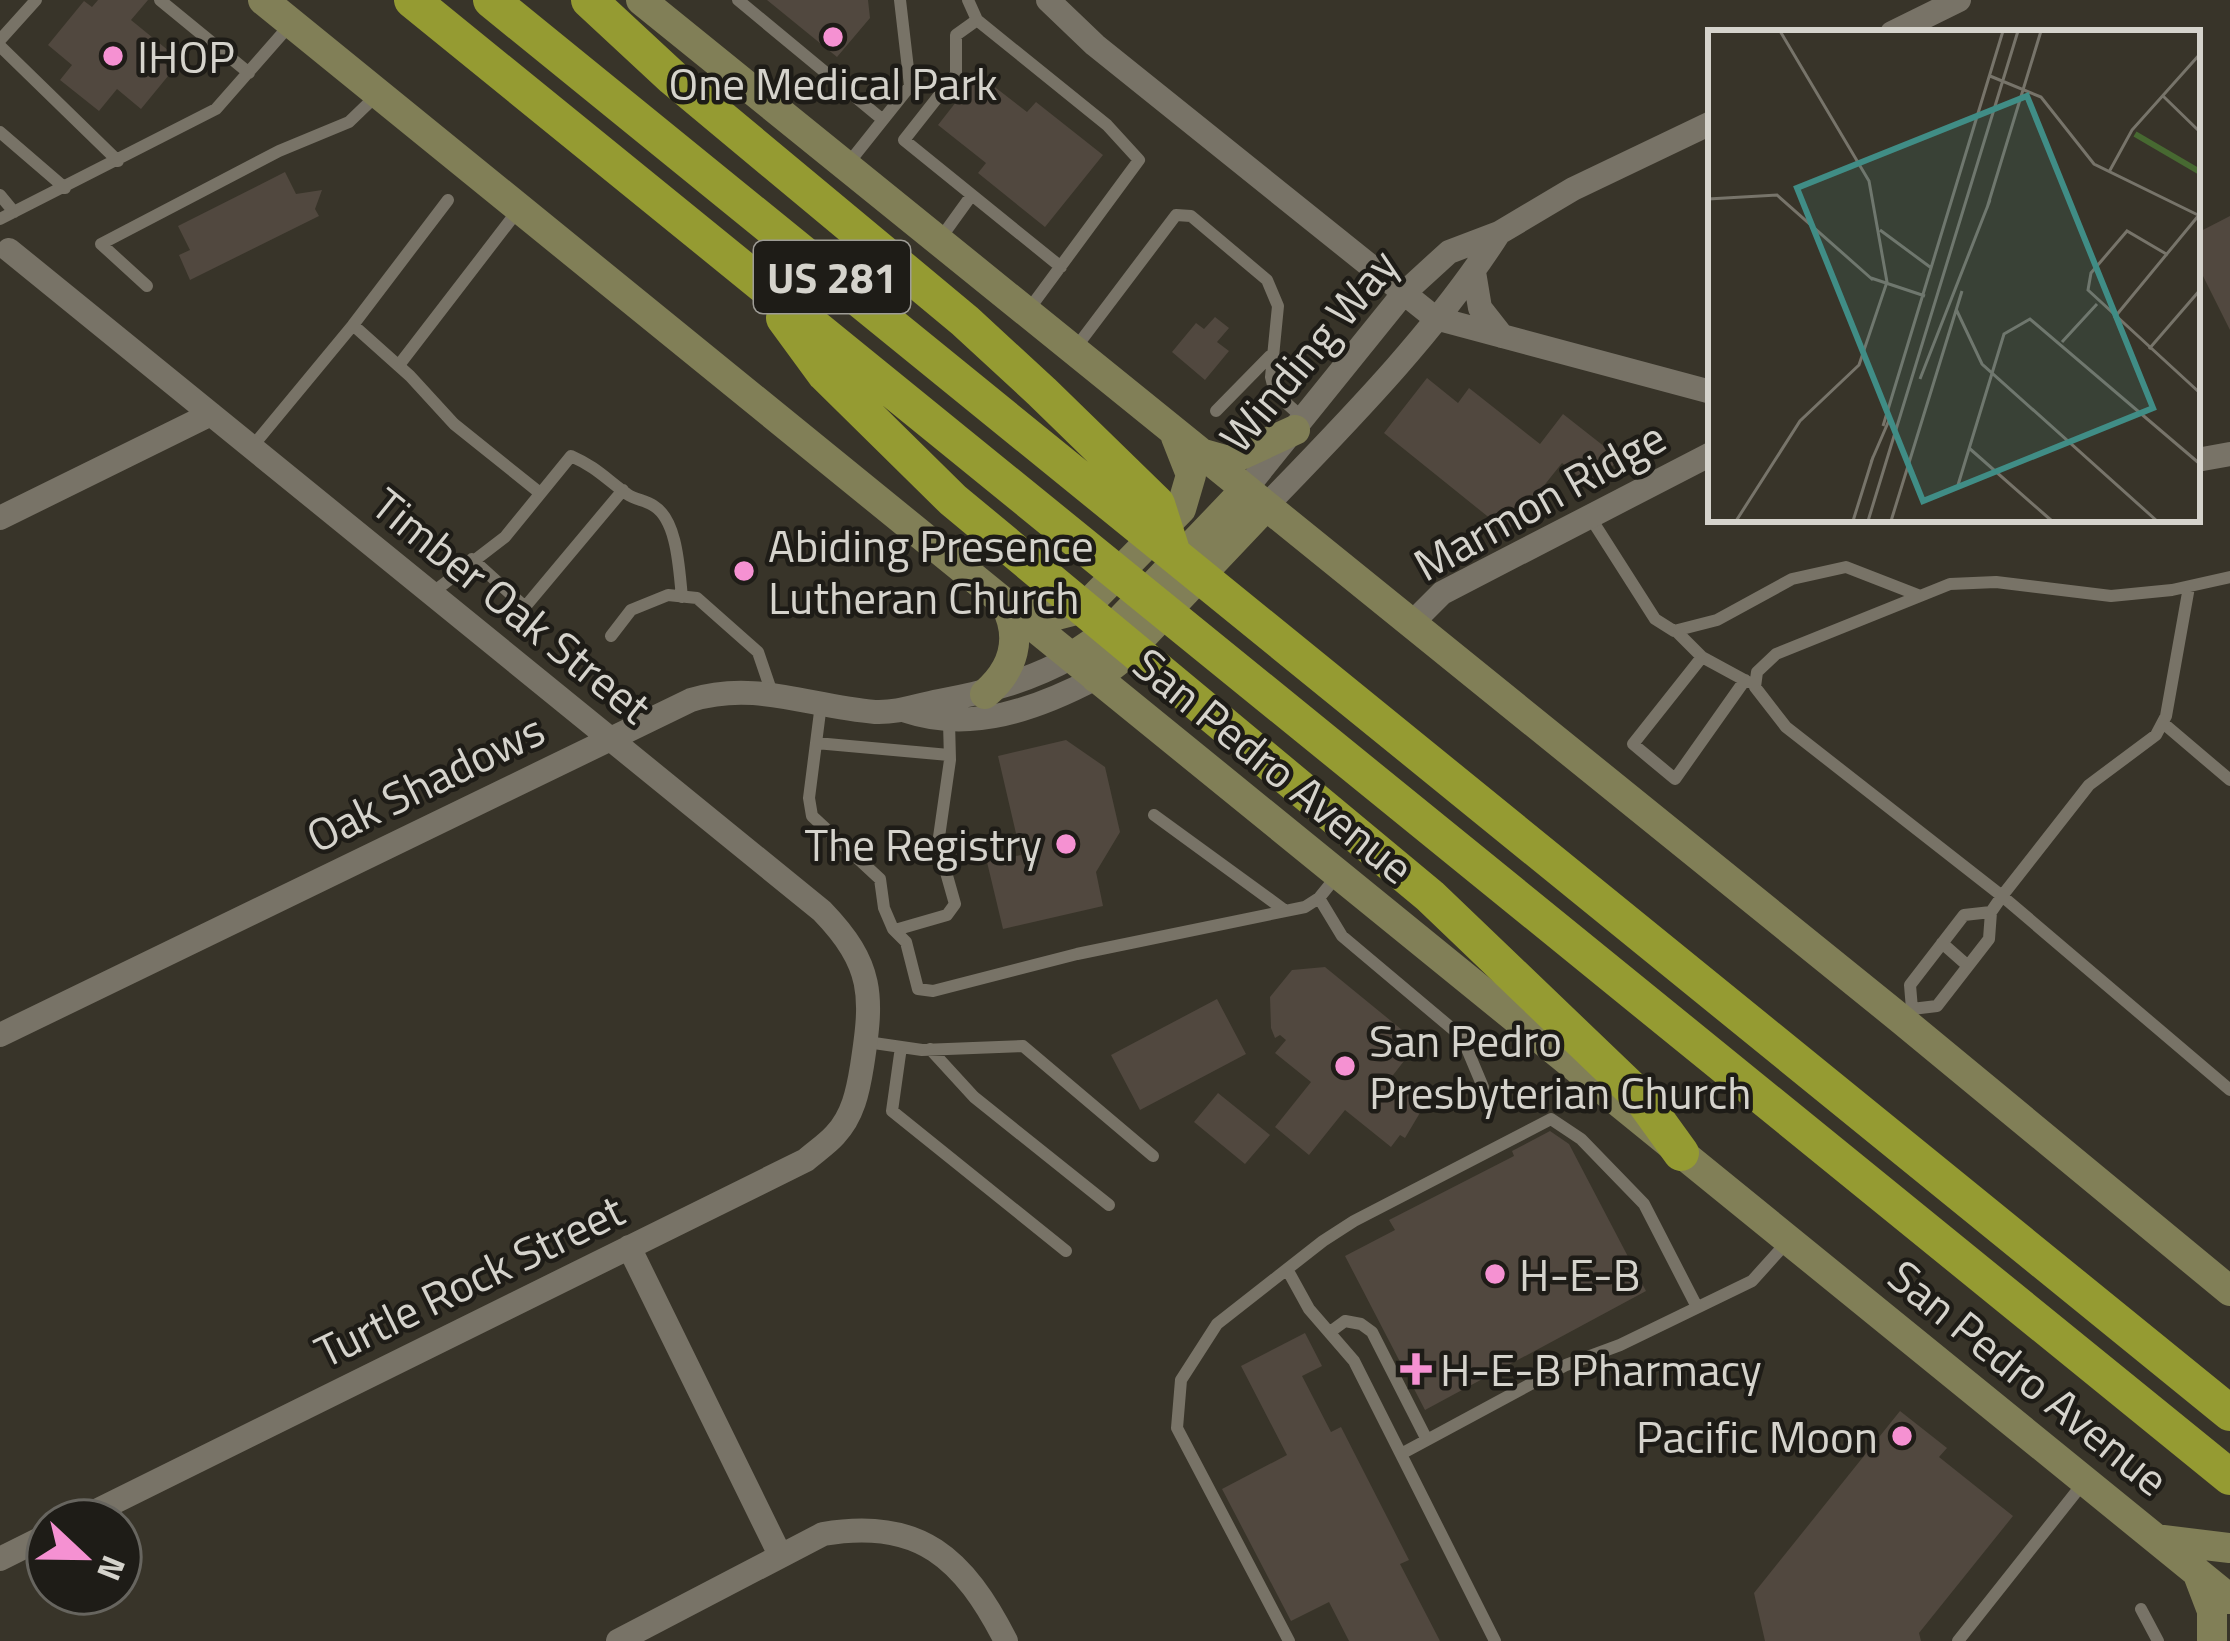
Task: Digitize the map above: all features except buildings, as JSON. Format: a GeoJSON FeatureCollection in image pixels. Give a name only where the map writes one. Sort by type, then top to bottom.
{"type":"FeatureCollection","features":[{"type":"Feature","properties":{"kind":"highway","name":"US 281"},"geometry":{"type":"LineString","coordinates":[[412,0],[2230,1477]]}},
{"type":"Feature","properties":{"kind":"highway","name":"US 281"},"geometry":{"type":"LineString","coordinates":[[491,0],[2230,1413]]}},
{"type":"Feature","properties":{"kind":"highway"},"geometry":{"type":"LineString","coordinates":[[589,0],[673,78],[965,321],[1042,392],[1157,504],[1173,554]]}},
{"type":"Feature","properties":{"kind":"highway"},"geometry":{"type":"LineString","coordinates":[[758,280],[825,374],[953,500],[1442,906],[1642,1099],[1681,1153]]}},
{"type":"Feature","properties":{"kind":"main road","name":"San Pedro Avenue"},"geometry":{"type":"LineString","coordinates":[[263,0],[1010,607],[1097,652]]}},
{"type":"Feature","properties":{"kind":"main road"},"geometry":{"type":"LineString","coordinates":[[641,0],[1410,625],[1907,1014],[2230,1291]]}},
{"type":"Feature","properties":{"kind":"main road"},"geometry":{"type":"LineString","coordinates":[[1200,453],[1228,460],[1305,417]]}},
{"type":"Feature","properties":{"kind":"main road"},"geometry":{"type":"LineString","coordinates":[[985,694],[1003,675],[1014,651],[1010,607],[1062,615],[1078,610],[1098,597],[1181,509],[1191,475],[1173,431]]}},
{"type":"Feature","properties":{"kind":"main road"},"geometry":{"type":"LineString","coordinates":[[1096,678],[1097,652],[1255,498]]}},
{"type":"Feature","properties":{"kind":"main road","name":"San Pedro Avenue"},"geometry":{"type":"LineString","coordinates":[[1096,678],[1329,886],[1681,1153],[2230,1599]]}},
{"type":"Feature","properties":{"kind":"main road"},"geometry":{"type":"LineString","coordinates":[[2157,1539],[2230,1548]]}},
{"type":"Feature","properties":{"kind":"main road"},"geometry":{"type":"LineString","coordinates":[[2197,1572],[2209,1598],[2212,1641]]}},
{"type":"Feature","properties":{"kind":"street"},"geometry":{"type":"LineString","coordinates":[[1048,0],[1095,45],[1435,318],[1708,391]]}},
{"type":"Feature","properties":{"kind":"street"},"geometry":{"type":"LineString","coordinates":[[1898,30],[1959,0]]}},
{"type":"Feature","properties":{"kind":"street","name":"Winding Way"},"geometry":{"type":"LineString","coordinates":[[1255,498],[1305,417],[1403,294],[1449,252],[1499,232],[1573,189],[1708,124]]}},
{"type":"Feature","properties":{"kind":"street","name":"Winding Way"},"geometry":{"type":"LineString","coordinates":[[1255,498],[1344,423],[1474,272],[1499,232]]}},
{"type":"Feature","properties":{"kind":"street","name":"Timber Oak Street"},"geometry":{"type":"LineString","coordinates":[[9,250],[822,910],[842,931],[863,968],[871,1010],[860,1076]]}},
{"type":"Feature","properties":{"kind":"street"},"geometry":{"type":"LineString","coordinates":[[1474,272],[1480,308],[1502,336]]}},
{"type":"Feature","properties":{"kind":"street"},"geometry":{"type":"LineString","coordinates":[[0,518],[211,414]]}},
{"type":"Feature","properties":{"kind":"street"},"geometry":{"type":"LineString","coordinates":[[1305,417],[1344,423]]}},
{"type":"Feature","properties":{"kind":"street"},"geometry":{"type":"LineString","coordinates":[[2200,459],[2230,454]]}},
{"type":"Feature","properties":{"kind":"street","name":"Marmon Ridge"},"geometry":{"type":"LineString","coordinates":[[1410,625],[1442,593],[1708,456]]}},
{"type":"Feature","properties":{"kind":"street","name":"Oak Shadows"},"geometry":{"type":"LineString","coordinates":[[905,711],[985,694],[1097,652]]}},
{"type":"Feature","properties":{"kind":"street","name":"Oak Shadows"},"geometry":{"type":"LineString","coordinates":[[0,1035],[650,717],[707,695],[772,692],[949,722],[1015,711],[1096,678]]}},
{"type":"Feature","properties":{"kind":"street","name":"Turtle Rock Street"},"geometry":{"type":"LineString","coordinates":[[124,1497],[806,1160],[837,1134],[854,1104],[860,1076]]}},
{"type":"Feature","properties":{"kind":"street"},"geometry":{"type":"LineString","coordinates":[[628,1247],[780,1555]]}},
{"type":"Feature","properties":{"kind":"street"},"geometry":{"type":"LineString","coordinates":[[618,1641],[656,1632],[780,1555],[823,1534],[854,1528],[913,1538],[962,1570],[981,1593],[1006,1641]]}},
{"type":"Feature","properties":{"kind":"lane"},"geometry":{"type":"LineString","coordinates":[[36,0],[0,43],[118,161]]}},
{"type":"Feature","properties":{"kind":"lane"},"geometry":{"type":"LineString","coordinates":[[160,0],[249,73]]}},
{"type":"Feature","properties":{"kind":"lane"},"geometry":{"type":"LineString","coordinates":[[739,0],[883,120]]}},
{"type":"Feature","properties":{"kind":"lane"},"geometry":{"type":"LineString","coordinates":[[846,166],[910,86],[900,0]]}},
{"type":"Feature","properties":{"kind":"lane"},"geometry":{"type":"LineString","coordinates":[[968,0],[977,20],[1107,125],[1139,160],[1026,313]]}},
{"type":"Feature","properties":{"kind":"lane"},"geometry":{"type":"LineString","coordinates":[[977,20],[956,35],[956,74],[904,140],[1061,267]]}},
{"type":"Feature","properties":{"kind":"lane"},"geometry":{"type":"LineString","coordinates":[[0,195],[7,215],[216,109],[291,23]]}},
{"type":"Feature","properties":{"kind":"lane"},"geometry":{"type":"LineString","coordinates":[[147,286],[101,244],[279,151],[350,122],[378,94]]}},
{"type":"Feature","properties":{"kind":"lane"},"geometry":{"type":"LineString","coordinates":[[0,132],[65,188]]}},
{"type":"Feature","properties":{"kind":"lane"},"geometry":{"type":"LineString","coordinates":[[938,242],[971,196]]}},
{"type":"Feature","properties":{"kind":"lane"},"geometry":{"type":"LineString","coordinates":[[252,447],[448,200]]}},
{"type":"Feature","properties":{"kind":"lane"},"geometry":{"type":"LineString","coordinates":[[399,365],[519,209]]}},
{"type":"Feature","properties":{"kind":"lane"},"geometry":{"type":"LineString","coordinates":[[1073,351],[1176,214],[1191,217],[1267,280],[1278,306],[1270,356],[1275,393],[1305,417]]}},
{"type":"Feature","properties":{"kind":"lane"},"geometry":{"type":"LineString","coordinates":[[352,325],[399,365],[454,424],[540,493]]}},
{"type":"Feature","properties":{"kind":"lane"},"geometry":{"type":"LineString","coordinates":[[1216,411],[1270,356]]}},
{"type":"Feature","properties":{"kind":"lane"},"geometry":{"type":"LineString","coordinates":[[431,593],[505,537],[571,456],[656,506],[668,523],[680,559],[682,597]]}},
{"type":"Feature","properties":{"kind":"lane"},"geometry":{"type":"LineString","coordinates":[[472,559],[525,608],[623,490]]}},
{"type":"Feature","properties":{"kind":"lane"},"geometry":{"type":"LineString","coordinates":[[1590,517],[1654,619],[1676,631],[1702,657],[1750,684],[1786,727],[2002,896],[2230,1090]]}},
{"type":"Feature","properties":{"kind":"lane"},"geometry":{"type":"LineString","coordinates":[[1676,631],[1717,620],[1792,579],[1846,567],[1918,595]]}},
{"type":"Feature","properties":{"kind":"lane"},"geometry":{"type":"LineString","coordinates":[[1702,657],[1633,744],[1675,779],[1776,654],[1918,595],[1950,584],[1996,582],[2111,596],[2230,577]]}},
{"type":"Feature","properties":{"kind":"lane"},"geometry":{"type":"LineString","coordinates":[[1991,912],[1964,915],[1910,985],[1907,1014],[1937,1006],[1988,939],[1991,912],[2089,784],[2156,735],[2163,723],[2189,587]]}},
{"type":"Feature","properties":{"kind":"lane"},"geometry":{"type":"LineString","coordinates":[[611,635],[631,610],[668,595],[698,598],[758,652],[772,692]]}},
{"type":"Feature","properties":{"kind":"lane"},"geometry":{"type":"LineString","coordinates":[[821,703],[809,799],[812,817],[880,879],[884,908],[906,942],[918,988],[933,991],[1077,954],[1305,907],[1329,886],[1342,936],[1462,1037],[1483,1087]]}},
{"type":"Feature","properties":{"kind":"lane"},"geometry":{"type":"LineString","coordinates":[[895,930],[947,915],[955,904],[938,844],[949,722]]}},
{"type":"Feature","properties":{"kind":"lane"},"geometry":{"type":"LineString","coordinates":[[2163,723],[2230,779]]}},
{"type":"Feature","properties":{"kind":"lane"},"geometry":{"type":"LineString","coordinates":[[816,743],[949,755]]}},
{"type":"Feature","properties":{"kind":"lane"},"geometry":{"type":"LineString","coordinates":[[1154,815],[1284,910]]}},
{"type":"Feature","properties":{"kind":"lane"},"geometry":{"type":"LineString","coordinates":[[1942,944],[1968,966]]}},
{"type":"Feature","properties":{"kind":"lane"},"geometry":{"type":"LineString","coordinates":[[866,1042],[930,1049],[1023,1046],[1153,1156]]}},
{"type":"Feature","properties":{"kind":"lane"},"geometry":{"type":"LineString","coordinates":[[901,1047],[892,1111],[1066,1251]]}},
{"type":"Feature","properties":{"kind":"lane"},"geometry":{"type":"LineString","coordinates":[[930,1049],[974,1097],[1109,1205]]}},
{"type":"Feature","properties":{"kind":"lane"},"geometry":{"type":"LineString","coordinates":[[1289,1641],[1177,1428],[1181,1380],[1217,1324],[1354,1221],[1551,1119],[1581,1139],[1644,1204],[1697,1307]]}},
{"type":"Feature","properties":{"kind":"lane"},"geometry":{"type":"LineString","coordinates":[[1401,1454],[1566,1365],[1620,1345],[1752,1280],[1789,1240]]}},
{"type":"Feature","properties":{"kind":"lane"},"geometry":{"type":"LineString","coordinates":[[1287,1269],[1309,1309],[1354,1361],[1495,1641]]}},
{"type":"Feature","properties":{"kind":"lane"},"geometry":{"type":"LineString","coordinates":[[1330,1332],[1346,1321],[1372,1332],[1427,1440]]}},
{"type":"Feature","properties":{"kind":"lane"},"geometry":{"type":"LineString","coordinates":[[1958,1641],[2085,1481]]}},
{"type":"Feature","properties":{"kind":"lane"},"geometry":{"type":"LineString","coordinates":[[2141,1609],[2158,1641]]}},
{"type":"Feature","properties":{"kind":"place","name":"One Medical Park"},"geometry":{"type":"Point","coordinates":[833,37]}},
{"type":"Feature","properties":{"kind":"place","name":"IHOP"},"geometry":{"type":"Point","coordinates":[113,56]}},
{"type":"Feature","properties":{"kind":"place","name":"Abiding Presence Lutheran Church"},"geometry":{"type":"Point","coordinates":[744,571]}},
{"type":"Feature","properties":{"kind":"place","name":"The Registry"},"geometry":{"type":"Point","coordinates":[1066,844]}},
{"type":"Feature","properties":{"kind":"place","name":"San Pedro Presbyterian Church"},"geometry":{"type":"Point","coordinates":[1345,1066]}},
{"type":"Feature","properties":{"kind":"place","name":"H-E-B"},"geometry":{"type":"Point","coordinates":[1495,1274]}},
{"type":"Feature","properties":{"kind":"place","name":"H-E-B Pharmacy"},"geometry":{"type":"Point","coordinates":[1416,1369]}},
{"type":"Feature","properties":{"kind":"place","name":"Pacific Moon"},"geometry":{"type":"Point","coordinates":[1902,1436]}}]}
